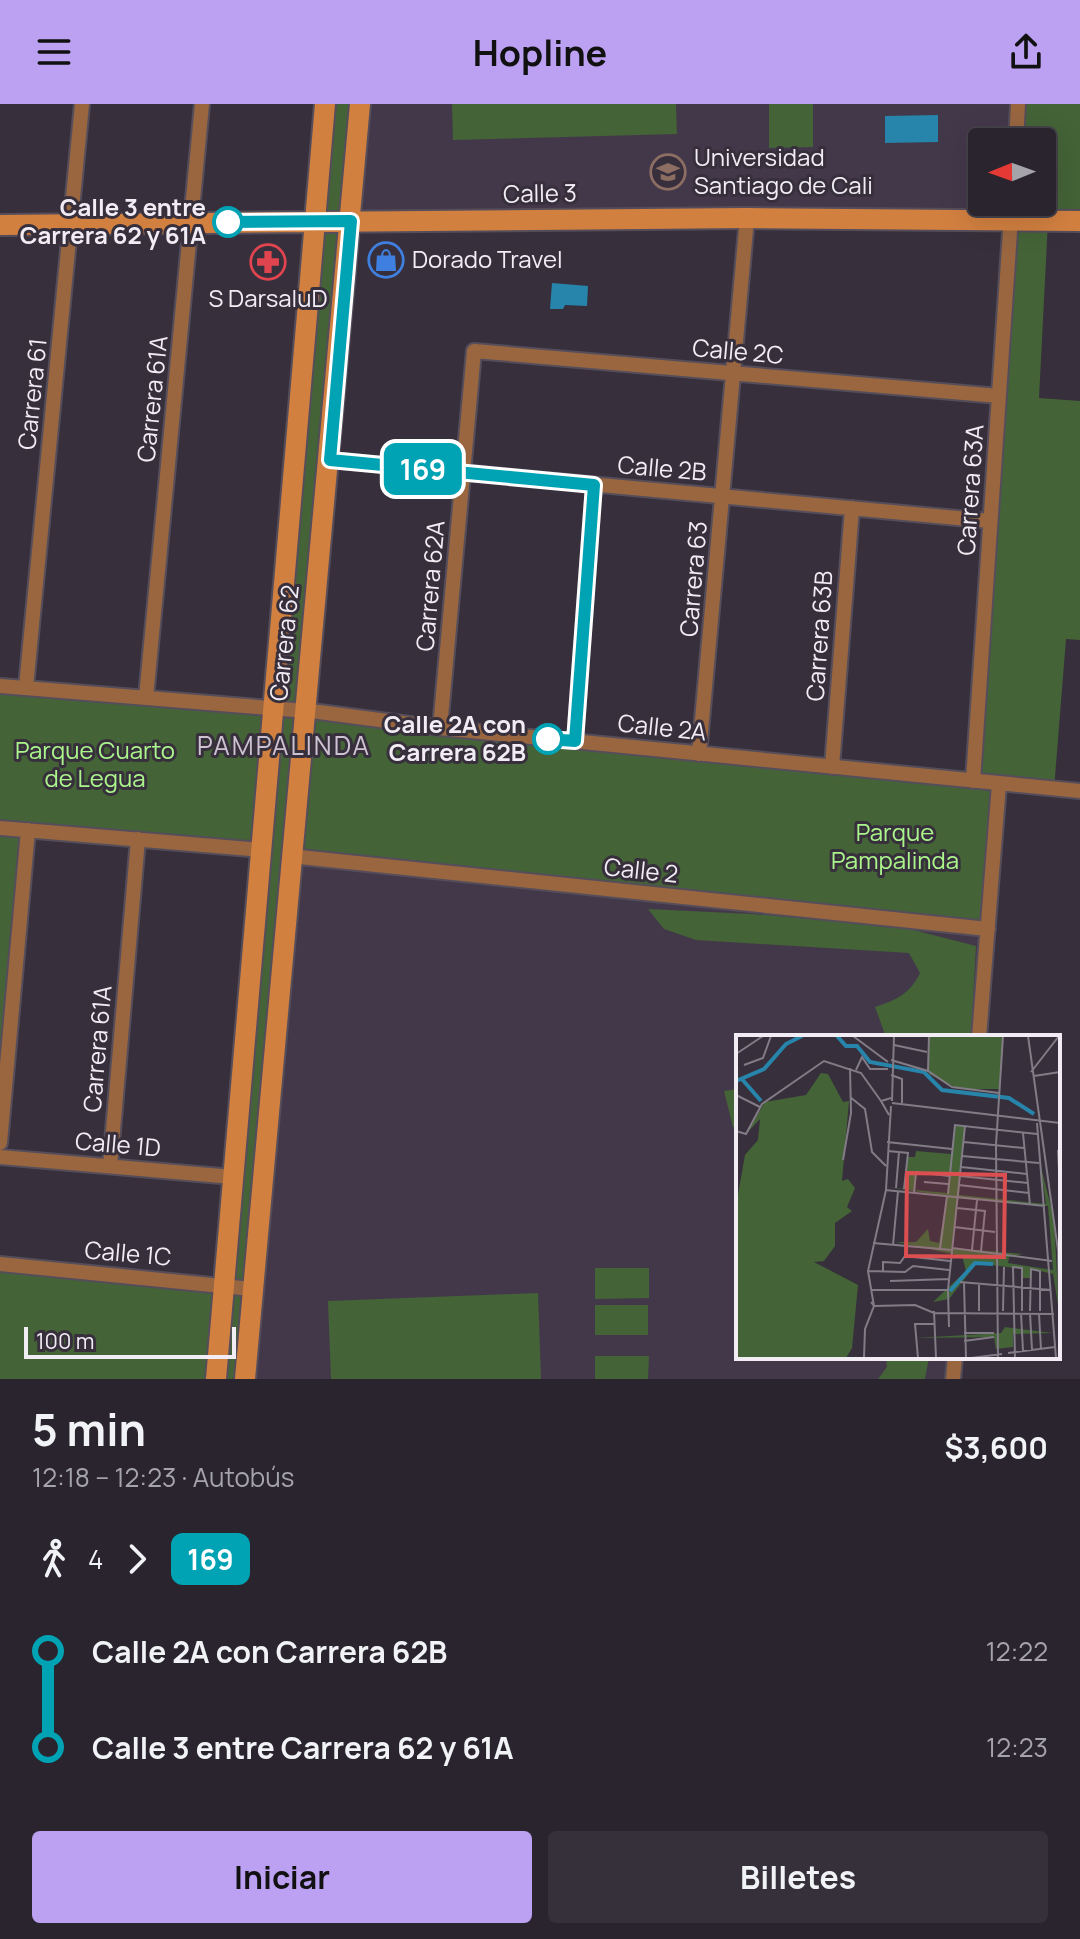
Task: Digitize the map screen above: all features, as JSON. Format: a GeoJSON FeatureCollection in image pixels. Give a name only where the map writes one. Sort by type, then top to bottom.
{"type":"FeatureCollection","features":[{"type":"Feature","properties":{"kind":"street","name":"Carrera 61"},"geometry":{"type":"LineString","coordinates":[[26,687],[82,104]]}},
{"type":"Feature","properties":{"kind":"street","name":"Carrera 61A"},"geometry":{"type":"LineString","coordinates":[[146,698],[202,104]]}},
{"type":"Feature","properties":{"kind":"street","name":"Carrera 62"},"geometry":{"type":"LineString","coordinates":[[216,1379],[325,104]]}},
{"type":"Feature","properties":{"kind":"street","name":"Carrera 62"},"geometry":{"type":"LineString","coordinates":[[245,1379],[360,104]]}},
{"type":"Feature","properties":{"kind":"street"},"geometry":{"type":"LineString","coordinates":[[1017,128],[1018,104]]}},
{"type":"Feature","properties":{"kind":"street","name":"Calle 3"},"geometry":{"type":"LineString","coordinates":[[0,225],[747,218],[968,212]]}},
{"type":"Feature","properties":{"kind":"street","name":"Carrera 63A"},"geometry":{"type":"LineString","coordinates":[[973,781],[1012,216]]}},
{"type":"Feature","properties":{"kind":"street","name":"Calle 3"},"geometry":{"type":"LineString","coordinates":[[1046,216],[1080,221]]}},
{"type":"Feature","properties":{"kind":"street","name":"Carrera 63"},"geometry":{"type":"LineString","coordinates":[[699,754],[747,218]]}},
{"type":"Feature","properties":{"kind":"street","name":"Calle 2C"},"geometry":{"type":"LineString","coordinates":[[474,351],[999,396]]}},
{"type":"Feature","properties":{"kind":"street","name":"Carrera 62A"},"geometry":{"type":"LineString","coordinates":[[440,728],[474,351]]}},
{"type":"Feature","properties":{"kind":"street","name":"Calle 2B"},"geometry":{"type":"LineString","coordinates":[[330,460],[990,521]]}},
{"type":"Feature","properties":{"kind":"street"},"geometry":{"type":"LineString","coordinates":[[575,741],[594,485]]}},
{"type":"Feature","properties":{"kind":"street","name":"Carrera 63B"},"geometry":{"type":"LineString","coordinates":[[832,767],[852,508]]}},
{"type":"Feature","properties":{"kind":"street","name":"Calle 2A"},"geometry":{"type":"LineString","coordinates":[[0,686],[305,711],[440,728],[1080,791]]}},
{"type":"Feature","properties":{"kind":"street"},"geometry":{"type":"LineString","coordinates":[[979,1035],[999,784]]}},
{"type":"Feature","properties":{"kind":"street"},"geometry":{"type":"LineString","coordinates":[[0,828],[261,850]]}},
{"type":"Feature","properties":{"kind":"street"},"geometry":{"type":"LineString","coordinates":[[0,1143],[28,830]]}},
{"type":"Feature","properties":{"kind":"street","name":"Carrera 61A"},"geometry":{"type":"LineString","coordinates":[[110,1166],[138,839]]}},
{"type":"Feature","properties":{"kind":"street","name":"Calle 2"},"geometry":{"type":"LineString","coordinates":[[290,856],[988,929]]}},
{"type":"Feature","properties":{"kind":"street"},"geometry":{"type":"LineString","coordinates":[[246,1020],[276,1023]]}},
{"type":"Feature","properties":{"kind":"street","name":"Calle 1D"},"geometry":{"type":"LineString","coordinates":[[0,1157],[233,1177]]}},
{"type":"Feature","properties":{"kind":"street","name":"Calle 1C"},"geometry":{"type":"LineString","coordinates":[[0,1264],[252,1289]]}},
{"type":"Feature","properties":{"kind":"street"},"geometry":{"type":"LineString","coordinates":[[953,1379],[955,1359]]}},
{"type":"Feature","properties":{"kind":"shaded area","name":"Universidad Santiago de Cali"},"geometry":{"type":"Polygon","coordinates":[[[360,104],[1018,104],[1017,128],[968,128],[968,216],[1011,216],[1011,220],[351,221],[360,104]]]}},
{"type":"Feature","properties":{"kind":"shaded area"},"geometry":{"type":"Polygon","coordinates":[[[290,856],[988,929],[979,1035],[736,1035],[736,1359],[955,1359],[953,1379],[245,1379],[290,856]]]}},
{"type":"Feature","properties":{"kind":"green space"},"geometry":{"type":"Polygon","coordinates":[[[325,104],[360,104],[305,711],[972,781],[1011,216],[1056,216],[1056,128],[1017,128],[1018,104],[1080,104],[1080,221],[1048,221],[1039,398],[1080,401],[1080,640],[1066,639],[1054,789],[1000,784],[988,929],[291,856],[245,1379],[0,1379],[0,1264],[224,1285],[261,850],[28,830],[0,1143],[0,686],[273,708],[325,104]]]}},
{"type":"Feature","properties":{"kind":"green space"},"geometry":{"type":"Polygon","coordinates":[[[452,104],[676,104],[677,134],[453,140],[452,104]]]}},
{"type":"Feature","properties":{"kind":"green space"},"geometry":{"type":"Polygon","coordinates":[[[769,104],[813,104],[813,147],[769,148],[769,104]]]}},
{"type":"Feature","properties":{"kind":"green space"},"geometry":{"type":"Polygon","coordinates":[[[648,909],[902,927],[976,946],[971,1035],[885,1035],[875,1007],[902,995],[916,980],[920,973],[909,953],[696,940],[664,929],[648,909]]]}},
{"type":"Feature","properties":{"kind":"green space"},"geometry":{"type":"Polygon","coordinates":[[[736,1089],[736,1127],[733,1127],[724,1091],[736,1089]]]}},
{"type":"Feature","properties":{"kind":"green space"},"geometry":{"type":"Polygon","coordinates":[[[595,1268],[649,1268],[649,1298],[595,1299],[595,1268]]]}},
{"type":"Feature","properties":{"kind":"green space"},"geometry":{"type":"Polygon","coordinates":[[[538,1293],[541,1379],[331,1379],[328,1301],[538,1293]]]}},
{"type":"Feature","properties":{"kind":"green space"},"geometry":{"type":"Polygon","coordinates":[[[595,1305],[648,1305],[648,1335],[595,1335],[595,1305]]]}},
{"type":"Feature","properties":{"kind":"green space"},"geometry":{"type":"Polygon","coordinates":[[[595,1356],[649,1356],[648,1379],[595,1379],[595,1356]]]}},
{"type":"Feature","properties":{"kind":"green space"},"geometry":{"type":"Polygon","coordinates":[[[886,1359],[929,1359],[925,1379],[878,1379],[887,1367],[886,1359]]]}},
{"type":"Feature","properties":{"kind":"water"},"geometry":{"type":"Polygon","coordinates":[[[938,115],[938,142],[885,143],[885,116],[938,115]]]}},
{"type":"Feature","properties":{"kind":"water"},"geometry":{"type":"Polygon","coordinates":[[[552,283],[588,286],[587,306],[565,305],[563,309],[550,309],[552,283]]]}},
{"type":"Feature","properties":{"kind":"bus line","name":"169"},"geometry":{"type":"LineString","coordinates":[[228,222],[351,221],[330,460],[594,485],[575,741],[548,739]]}},
{"type":"Feature","properties":{"kind":"place","name":"Universidad Santiago de Cali"},"geometry":{"type":"Point","coordinates":[668,172]}},
{"type":"Feature","properties":{"kind":"place","name":"Calle 3 entre Carrera 62 y 61A"},"geometry":{"type":"Point","coordinates":[228,222]}},
{"type":"Feature","properties":{"kind":"place","name":"Dorado Travel"},"geometry":{"type":"Point","coordinates":[386,260]}},
{"type":"Feature","properties":{"kind":"place","name":"S DarsaluD"},"geometry":{"type":"Point","coordinates":[268,262]}},
{"type":"Feature","properties":{"kind":"place","name":"Calle 2A con Carrera 62B"},"geometry":{"type":"Point","coordinates":[548,739]}},
{"type":"Feature","properties":{"kind":"district","name":"PAMPALINDA"},"geometry":{"type":"Point","coordinates":[284,746]}},
{"type":"Feature","properties":{"kind":"park label","name":"Parque Cuarto de Legua"},"geometry":{"type":"Point","coordinates":[95,765]}},
{"type":"Feature","properties":{"kind":"park label","name":"Parque Pampalinda"},"geometry":{"type":"Point","coordinates":[895,847]}}]}
